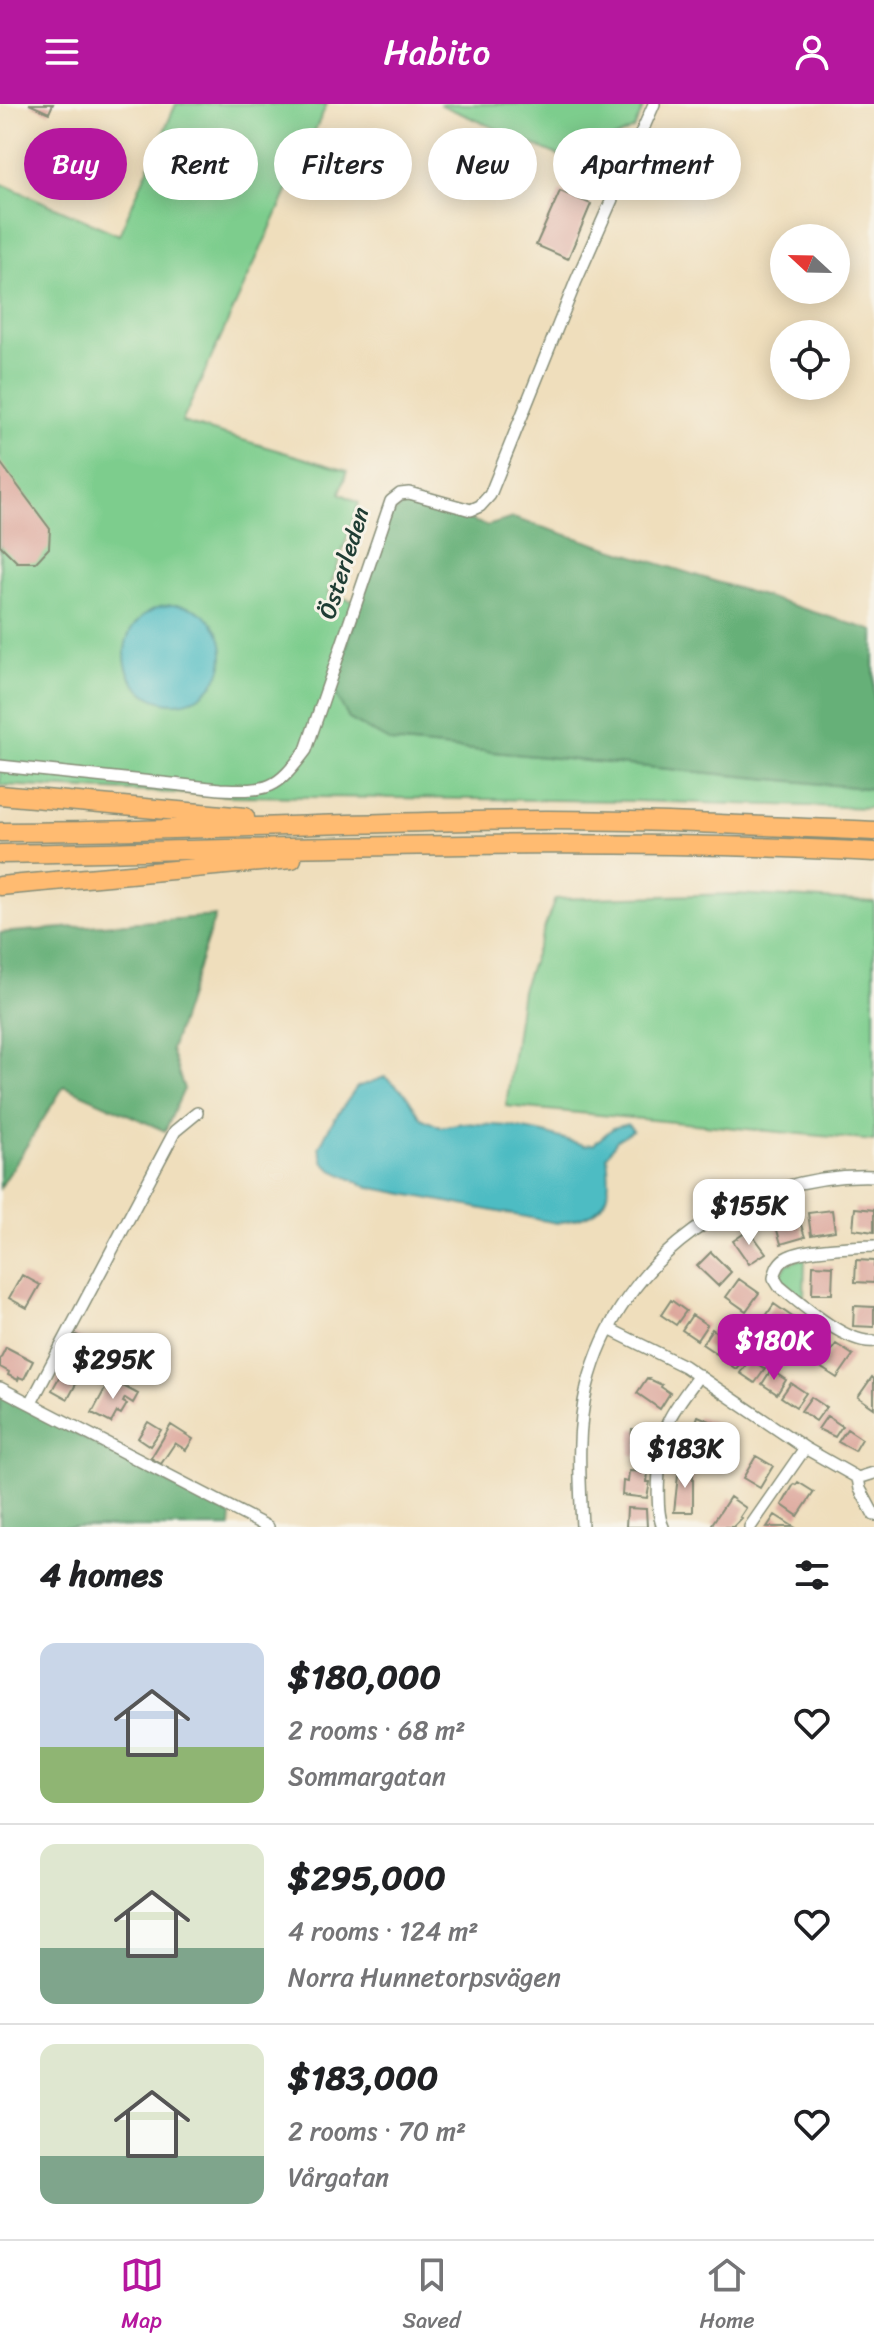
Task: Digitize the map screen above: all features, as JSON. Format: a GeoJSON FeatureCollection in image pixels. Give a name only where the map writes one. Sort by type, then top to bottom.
{"type":"FeatureCollection","features":[{"type":"Feature","properties":{"kind":"main road"},"geometry":{"type":"LineString","coordinates":[[0,795],[312,824]]}},
{"type":"Feature","properties":{"kind":"main road"},"geometry":{"type":"LineString","coordinates":[[0,832],[548,820],[874,831]]}},
{"type":"Feature","properties":{"kind":"main road"},"geometry":{"type":"LineString","coordinates":[[0,854],[581,842],[772,846],[874,852]]}},
{"type":"Feature","properties":{"kind":"main road"},"geometry":{"type":"LineString","coordinates":[[0,886],[428,845]]}},
{"type":"Feature","properties":{"kind":"street","name":"Österleden"},"geometry":{"type":"LineString","coordinates":[[0,766],[256,791],[284,779],[306,750],[391,501],[400,494],[409,493],[471,510],[480,506],[490,495],[576,281],[654,104]]}},
{"type":"Feature","properties":{"kind":"street"},"geometry":{"type":"LineString","coordinates":[[31,1403],[175,1131],[197,1113]]}},
{"type":"Feature","properties":{"kind":"street"},"geometry":{"type":"LineString","coordinates":[[582,1527],[582,1417],[596,1359],[609,1329],[636,1287],[670,1248],[726,1209],[788,1184],[829,1177],[874,1176]]}},
{"type":"Feature","properties":{"kind":"street"},"geometry":{"type":"LineString","coordinates":[[874,1246],[787,1257],[776,1267],[774,1278],[779,1286],[834,1327],[852,1338],[874,1341]]}},
{"type":"Feature","properties":{"kind":"street"},"geometry":{"type":"LineString","coordinates":[[609,1329],[699,1375],[805,1448],[858,1478],[874,1473]]}},
{"type":"Feature","properties":{"kind":"street"},"geometry":{"type":"LineString","coordinates":[[663,1527],[658,1513],[663,1441],[668,1422],[699,1375]]}},
{"type":"Feature","properties":{"kind":"street"},"geometry":{"type":"LineString","coordinates":[[0,1388],[268,1527]]}},
{"type":"Feature","properties":{"kind":"street"},"geometry":{"type":"LineString","coordinates":[[750,1527],[805,1448]]}},
{"type":"Feature","properties":{"kind":"street"},"geometry":{"type":"LineString","coordinates":[[858,1478],[860,1489],[874,1515]]}},
{"type":"Feature","properties":{"kind":"green space"},"geometry":{"type":"Polygon","coordinates":[[[176,104],[327,104],[316,128],[274,128],[274,200],[283,200],[182,422],[347,471],[340,493],[359,503],[328,593],[361,604],[391,742],[874,789],[874,808],[633,801],[237,796],[0,785],[0,183],[24,193],[24,200],[39,200],[119,235],[143,180],[143,200],[258,200],[258,128],[166,128],[176,104]]]}},
{"type":"Feature","properties":{"kind":"green space"},"geometry":{"type":"Polygon","coordinates":[[[439,104],[645,104],[634,128],[553,128],[553,153],[537,146],[537,128],[495,128],[439,104]]]}},
{"type":"Feature","properties":{"kind":"green space"},"geometry":{"type":"Polygon","coordinates":[[[418,501],[487,526],[513,518],[874,631],[874,789],[391,742],[349,719],[333,689],[388,519],[403,505],[418,501]]]}},
{"type":"Feature","properties":{"kind":"green space"},"geometry":{"type":"Polygon","coordinates":[[[736,894],[874,902],[874,1141],[506,1106],[522,990],[555,899],[736,894]]]}},
{"type":"Feature","properties":{"kind":"green space"},"geometry":{"type":"Polygon","coordinates":[[[215,916],[171,1050],[184,1089],[165,1131],[64,1086],[0,1188],[0,933],[215,916]]]}},
{"type":"Feature","properties":{"kind":"green space"},"geometry":{"type":"Polygon","coordinates":[[[805,1258],[804,1299],[785,1287],[781,1275],[787,1264],[805,1258]]]}},
{"type":"Feature","properties":{"kind":"green space"},"geometry":{"type":"Polygon","coordinates":[[[0,1394],[231,1516],[230,1527],[0,1527],[0,1394]]]}},
{"type":"Feature","properties":{"kind":"water"},"geometry":{"type":"Polygon","coordinates":[[[174,605],[193,609],[209,619],[219,635],[223,654],[219,673],[209,689],[193,699],[174,703],[155,699],[139,689],[129,673],[125,654],[129,635],[139,619],[155,609],[174,605]]]}},
{"type":"Feature","properties":{"kind":"water"},"geometry":{"type":"Polygon","coordinates":[[[385,1077],[406,1094],[421,1118],[440,1127],[463,1123],[508,1126],[584,1145],[594,1144],[613,1128],[627,1124],[633,1130],[617,1140],[607,1156],[608,1185],[602,1204],[595,1211],[573,1220],[557,1223],[368,1187],[332,1170],[324,1163],[319,1148],[331,1124],[357,1087],[385,1077]]]}},
{"type":"Feature","properties":{"kind":"building"},"geometry":{"type":"Polygon","coordinates":[[[29,104],[53,104],[49,113],[29,104]]]}},
{"type":"Feature","properties":{"kind":"building"},"geometry":{"type":"Polygon","coordinates":[[[556,200],[581,200],[591,204],[568,259],[536,245],[556,200]]]}},
{"type":"Feature","properties":{"kind":"building"},"geometry":{"type":"Polygon","coordinates":[[[0,462],[50,529],[49,548],[36,562],[17,562],[0,545],[0,462]]]}},
{"type":"Feature","properties":{"kind":"building"},"geometry":{"type":"Polygon","coordinates":[[[855,1208],[874,1210],[874,1232],[853,1229],[855,1208]]]}},
{"type":"Feature","properties":{"kind":"building"},"geometry":{"type":"Polygon","coordinates":[[[832,1210],[835,1231],[811,1235],[808,1213],[832,1210]]]}},
{"type":"Feature","properties":{"kind":"building"},"geometry":{"type":"Polygon","coordinates":[[[798,1216],[805,1237],[781,1244],[775,1223],[798,1216]]]}},
{"type":"Feature","properties":{"kind":"building"},"geometry":{"type":"Polygon","coordinates":[[[749,1230],[766,1253],[749,1264],[733,1241],[749,1230]]]}},
{"type":"Feature","properties":{"kind":"building"},"geometry":{"type":"Polygon","coordinates":[[[711,1252],[731,1272],[718,1286],[697,1266],[711,1252]]]}},
{"type":"Feature","properties":{"kind":"building"},"geometry":{"type":"Polygon","coordinates":[[[856,1260],[874,1261],[874,1283],[855,1282],[856,1260]]]}},
{"type":"Feature","properties":{"kind":"building"},"geometry":{"type":"Polygon","coordinates":[[[813,1265],[833,1266],[832,1294],[812,1294],[813,1265]]]}},
{"type":"Feature","properties":{"kind":"building"},"geometry":{"type":"Polygon","coordinates":[[[22,1275],[40,1285],[27,1308],[9,1298],[22,1275]]]}},
{"type":"Feature","properties":{"kind":"building"},"geometry":{"type":"Polygon","coordinates":[[[739,1279],[759,1293],[746,1311],[726,1297],[739,1279]]]}},
{"type":"Feature","properties":{"kind":"building"},"geometry":{"type":"Polygon","coordinates":[[[671,1300],[686,1311],[676,1325],[661,1315],[671,1300]]]}},
{"type":"Feature","properties":{"kind":"building"},"geometry":{"type":"Polygon","coordinates":[[[774,1304],[794,1318],[782,1336],[762,1322],[774,1304]]]}},
{"type":"Feature","properties":{"kind":"building"},"geometry":{"type":"Polygon","coordinates":[[[854,1306],[874,1307],[874,1327],[853,1326],[854,1306]]]}},
{"type":"Feature","properties":{"kind":"building"},"geometry":{"type":"Polygon","coordinates":[[[692,1315],[707,1325],[697,1340],[682,1330],[692,1315]]]}},
{"type":"Feature","properties":{"kind":"building"},"geometry":{"type":"Polygon","coordinates":[[[799,1321],[820,1335],[807,1353],[787,1339],[799,1321]]]}},
{"type":"Feature","properties":{"kind":"building"},"geometry":{"type":"Polygon","coordinates":[[[712,1329],[727,1339],[717,1354],[702,1344],[712,1329]]]}},
{"type":"Feature","properties":{"kind":"building"},"geometry":{"type":"Polygon","coordinates":[[[74,1334],[91,1342],[82,1359],[66,1350],[74,1334]]]}},
{"type":"Feature","properties":{"kind":"building"},"geometry":{"type":"Polygon","coordinates":[[[836,1344],[853,1355],[837,1378],[820,1367],[836,1344]]]}},
{"type":"Feature","properties":{"kind":"building"},"geometry":{"type":"Polygon","coordinates":[[[731,1345],[746,1355],[736,1369],[721,1359],[731,1345]]]}},
{"type":"Feature","properties":{"kind":"building"},"geometry":{"type":"Polygon","coordinates":[[[6,1347],[33,1361],[24,1379],[19,1377],[18,1380],[8,1375],[9,1372],[0,1367],[6,1347]]]}},
{"type":"Feature","properties":{"kind":"building"},"geometry":{"type":"Polygon","coordinates":[[[750,1359],[765,1369],[755,1383],[740,1373],[750,1359]]]}},
{"type":"Feature","properties":{"kind":"building"},"geometry":{"type":"Polygon","coordinates":[[[67,1363],[83,1371],[68,1399],[52,1390],[67,1363]]]}},
{"type":"Feature","properties":{"kind":"building"},"geometry":{"type":"Polygon","coordinates":[[[771,1370],[786,1380],[777,1394],[762,1384],[771,1370]]]}},
{"type":"Feature","properties":{"kind":"building"},"geometry":{"type":"Polygon","coordinates":[[[872,1377],[874,1379],[874,1408],[858,1397],[872,1377]]]}},
{"type":"Feature","properties":{"kind":"building"},"geometry":{"type":"Polygon","coordinates":[[[647,1378],[670,1393],[660,1409],[637,1393],[647,1378]]]}},
{"type":"Feature","properties":{"kind":"building"},"geometry":{"type":"Polygon","coordinates":[[[114,1381],[138,1394],[133,1403],[125,1398],[123,1402],[127,1404],[121,1414],[117,1412],[111,1423],[92,1413],[107,1385],[110,1387],[114,1381]]]}},
{"type":"Feature","properties":{"kind":"building"},"geometry":{"type":"Polygon","coordinates":[[[791,1383],[806,1393],[796,1407],[781,1397],[791,1383]]]}},
{"type":"Feature","properties":{"kind":"building"},"geometry":{"type":"Polygon","coordinates":[[[811,1397],[826,1407],[816,1421],[801,1411],[811,1397]]]}},
{"type":"Feature","properties":{"kind":"building"},"geometry":{"type":"Polygon","coordinates":[[[698,1416],[715,1423],[711,1432],[695,1425],[698,1416]]]}},
{"type":"Feature","properties":{"kind":"building"},"geometry":{"type":"Polygon","coordinates":[[[827,1416],[842,1426],[835,1437],[818,1429],[827,1416]]]}},
{"type":"Feature","properties":{"kind":"building"},"geometry":{"type":"Polygon","coordinates":[[[148,1422],[161,1430],[150,1446],[138,1438],[148,1422]]]}},
{"type":"Feature","properties":{"kind":"building"},"geometry":{"type":"Polygon","coordinates":[[[171,1425],[193,1439],[186,1450],[175,1443],[161,1464],[151,1458],[171,1425]]]}},
{"type":"Feature","properties":{"kind":"building"},"geometry":{"type":"Polygon","coordinates":[[[687,1426],[704,1433],[695,1457],[678,1450],[687,1426]]]}},
{"type":"Feature","properties":{"kind":"building"},"geometry":{"type":"Polygon","coordinates":[[[632,1429],[650,1430],[648,1456],[630,1455],[632,1429]]]}},
{"type":"Feature","properties":{"kind":"building"},"geometry":{"type":"Polygon","coordinates":[[[847,1429],[862,1439],[855,1451],[838,1442],[847,1429]]]}},
{"type":"Feature","properties":{"kind":"building"},"geometry":{"type":"Polygon","coordinates":[[[756,1456],[773,1466],[760,1488],[743,1478],[756,1456]]]}},
{"type":"Feature","properties":{"kind":"building"},"geometry":{"type":"Polygon","coordinates":[[[679,1466],[693,1467],[693,1512],[674,1512],[679,1466]]]}},
{"type":"Feature","properties":{"kind":"building"},"geometry":{"type":"Polygon","coordinates":[[[629,1471],[648,1472],[647,1498],[622,1495],[623,1481],[628,1482],[629,1471]]]}},
{"type":"Feature","properties":{"kind":"building"},"geometry":{"type":"Polygon","coordinates":[[[798,1482],[814,1492],[798,1516],[782,1505],[798,1482]]]}},
{"type":"Feature","properties":{"kind":"building"},"geometry":{"type":"Polygon","coordinates":[[[730,1497],[746,1508],[742,1518],[733,1527],[716,1527],[712,1524],[730,1497]]]}},
{"type":"Feature","properties":{"kind":"building"},"geometry":{"type":"Polygon","coordinates":[[[627,1508],[646,1509],[647,1527],[626,1527],[627,1508]]]}},
{"type":"Feature","properties":{"kind":"building"},"geometry":{"type":"Polygon","coordinates":[[[775,1515],[794,1527],[767,1527],[775,1515]]]}}]}
